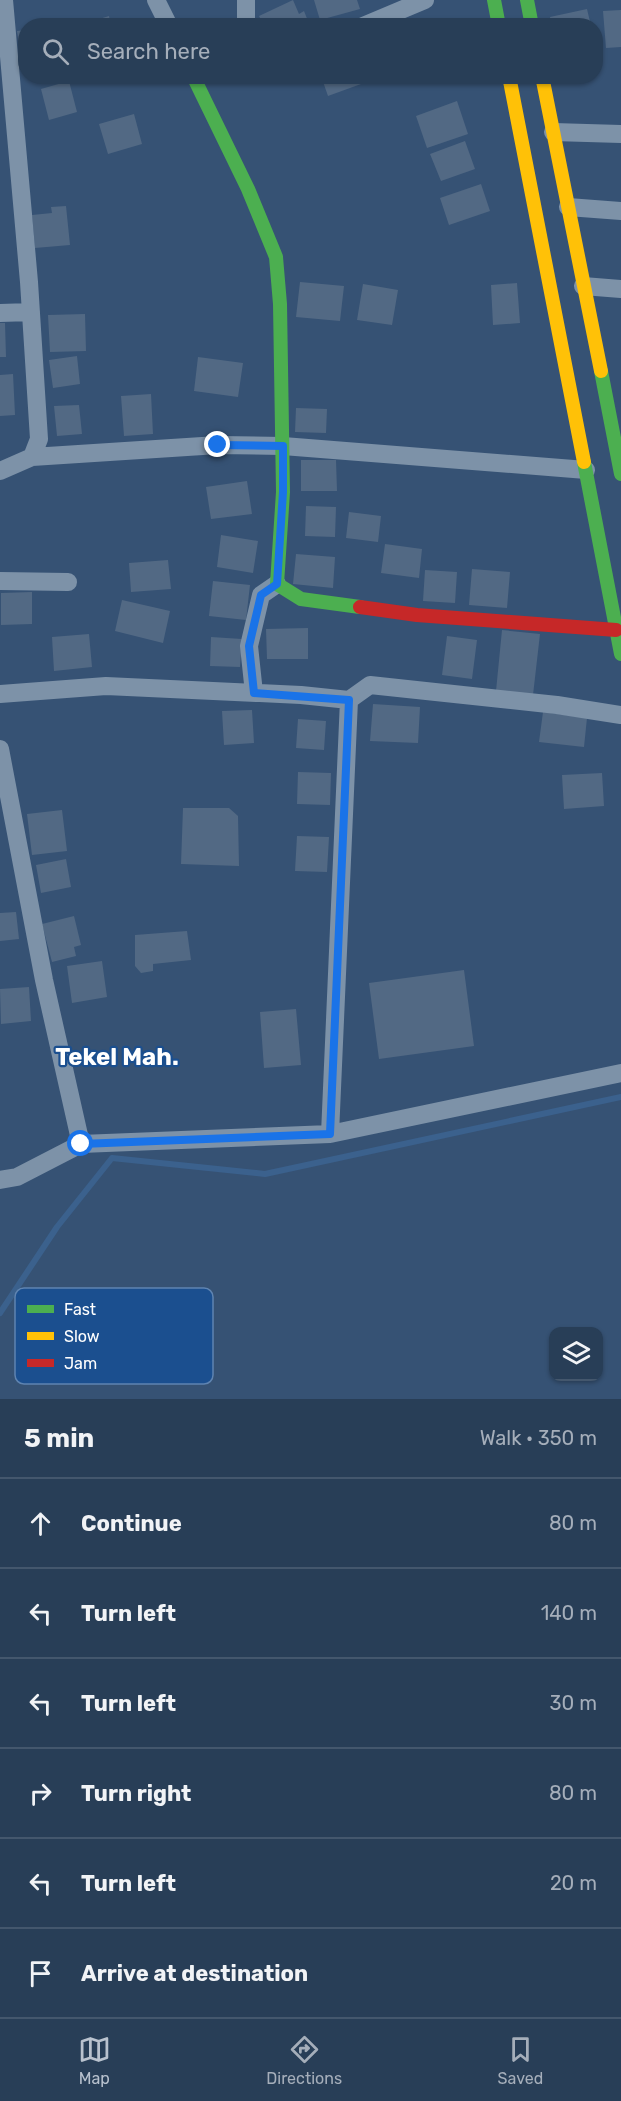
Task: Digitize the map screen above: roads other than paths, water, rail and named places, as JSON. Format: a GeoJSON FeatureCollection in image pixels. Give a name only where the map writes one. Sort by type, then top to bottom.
{"type":"FeatureCollection","features":[{"type":"Feature","properties":{"kind":"main road"},"geometry":{"type":"LineString","coordinates":[[494,0],[497,18]]}},
{"type":"Feature","properties":{"kind":"main road"},"geometry":{"type":"LineString","coordinates":[[527,0],[530,18]]}},
{"type":"Feature","properties":{"kind":"main road"},"geometry":{"type":"LineString","coordinates":[[197,84],[248,189],[276,257],[280,304],[283,446],[283,492],[277,584],[301,599],[405,614],[616,630]]}},
{"type":"Feature","properties":{"kind":"main road"},"geometry":{"type":"LineString","coordinates":[[511,84],[621,654]]}},
{"type":"Feature","properties":{"kind":"main road"},"geometry":{"type":"LineString","coordinates":[[544,84],[621,474]]}},
{"type":"Feature","properties":{"kind":"street"},"geometry":{"type":"LineString","coordinates":[[4,0],[31,312],[39,439],[32,457]]}},
{"type":"Feature","properties":{"kind":"street"},"geometry":{"type":"LineString","coordinates":[[156,0],[165,18]]}},
{"type":"Feature","properties":{"kind":"street"},"geometry":{"type":"LineString","coordinates":[[246,0],[246,18]]}},
{"type":"Feature","properties":{"kind":"street"},"geometry":{"type":"LineString","coordinates":[[382,18],[425,0]]}},
{"type":"Feature","properties":{"kind":"street"},"geometry":{"type":"LineString","coordinates":[[553,132],[621,134]]}},
{"type":"Feature","properties":{"kind":"street"},"geometry":{"type":"LineString","coordinates":[[568,207],[621,211]]}},
{"type":"Feature","properties":{"kind":"street"},"geometry":{"type":"LineString","coordinates":[[583,286],[621,289]]}},
{"type":"Feature","properties":{"kind":"street"},"geometry":{"type":"LineString","coordinates":[[0,313],[31,312]]}},
{"type":"Feature","properties":{"kind":"street"},"geometry":{"type":"LineString","coordinates":[[0,471],[32,457],[218,445],[283,446],[586,470]]}},
{"type":"Feature","properties":{"kind":"street"},"geometry":{"type":"LineString","coordinates":[[0,580],[68,582]]}},
{"type":"Feature","properties":{"kind":"street"},"geometry":{"type":"LineString","coordinates":[[254,693],[249,646],[261,595],[277,584]]}},
{"type":"Feature","properties":{"kind":"street"},"geometry":{"type":"LineString","coordinates":[[0,694],[106,686],[349,700],[370,685],[557,705],[621,715]]}},
{"type":"Feature","properties":{"kind":"street"},"geometry":{"type":"LineString","coordinates":[[330,1134],[349,700]]}},
{"type":"Feature","properties":{"kind":"street"},"geometry":{"type":"LineString","coordinates":[[0,748],[44,980],[81,1144]]}},
{"type":"Feature","properties":{"kind":"street"},"geometry":{"type":"LineString","coordinates":[[0,1180],[17,1177],[81,1144],[330,1134],[621,1072]]}},
{"type":"Feature","properties":{"kind":"waterway"},"geometry":{"type":"LineString","coordinates":[[17,1288],[57,1227],[112,1158],[265,1174],[621,1097]]}},
{"type":"Feature","properties":{"kind":"waterway"},"geometry":{"type":"LineString","coordinates":[[0,1313],[15,1290]]}},
{"type":"Feature","properties":{"kind":"district","name":"Tekel Mah."},"geometry":{"type":"Point","coordinates":[117,1057]}}]}
